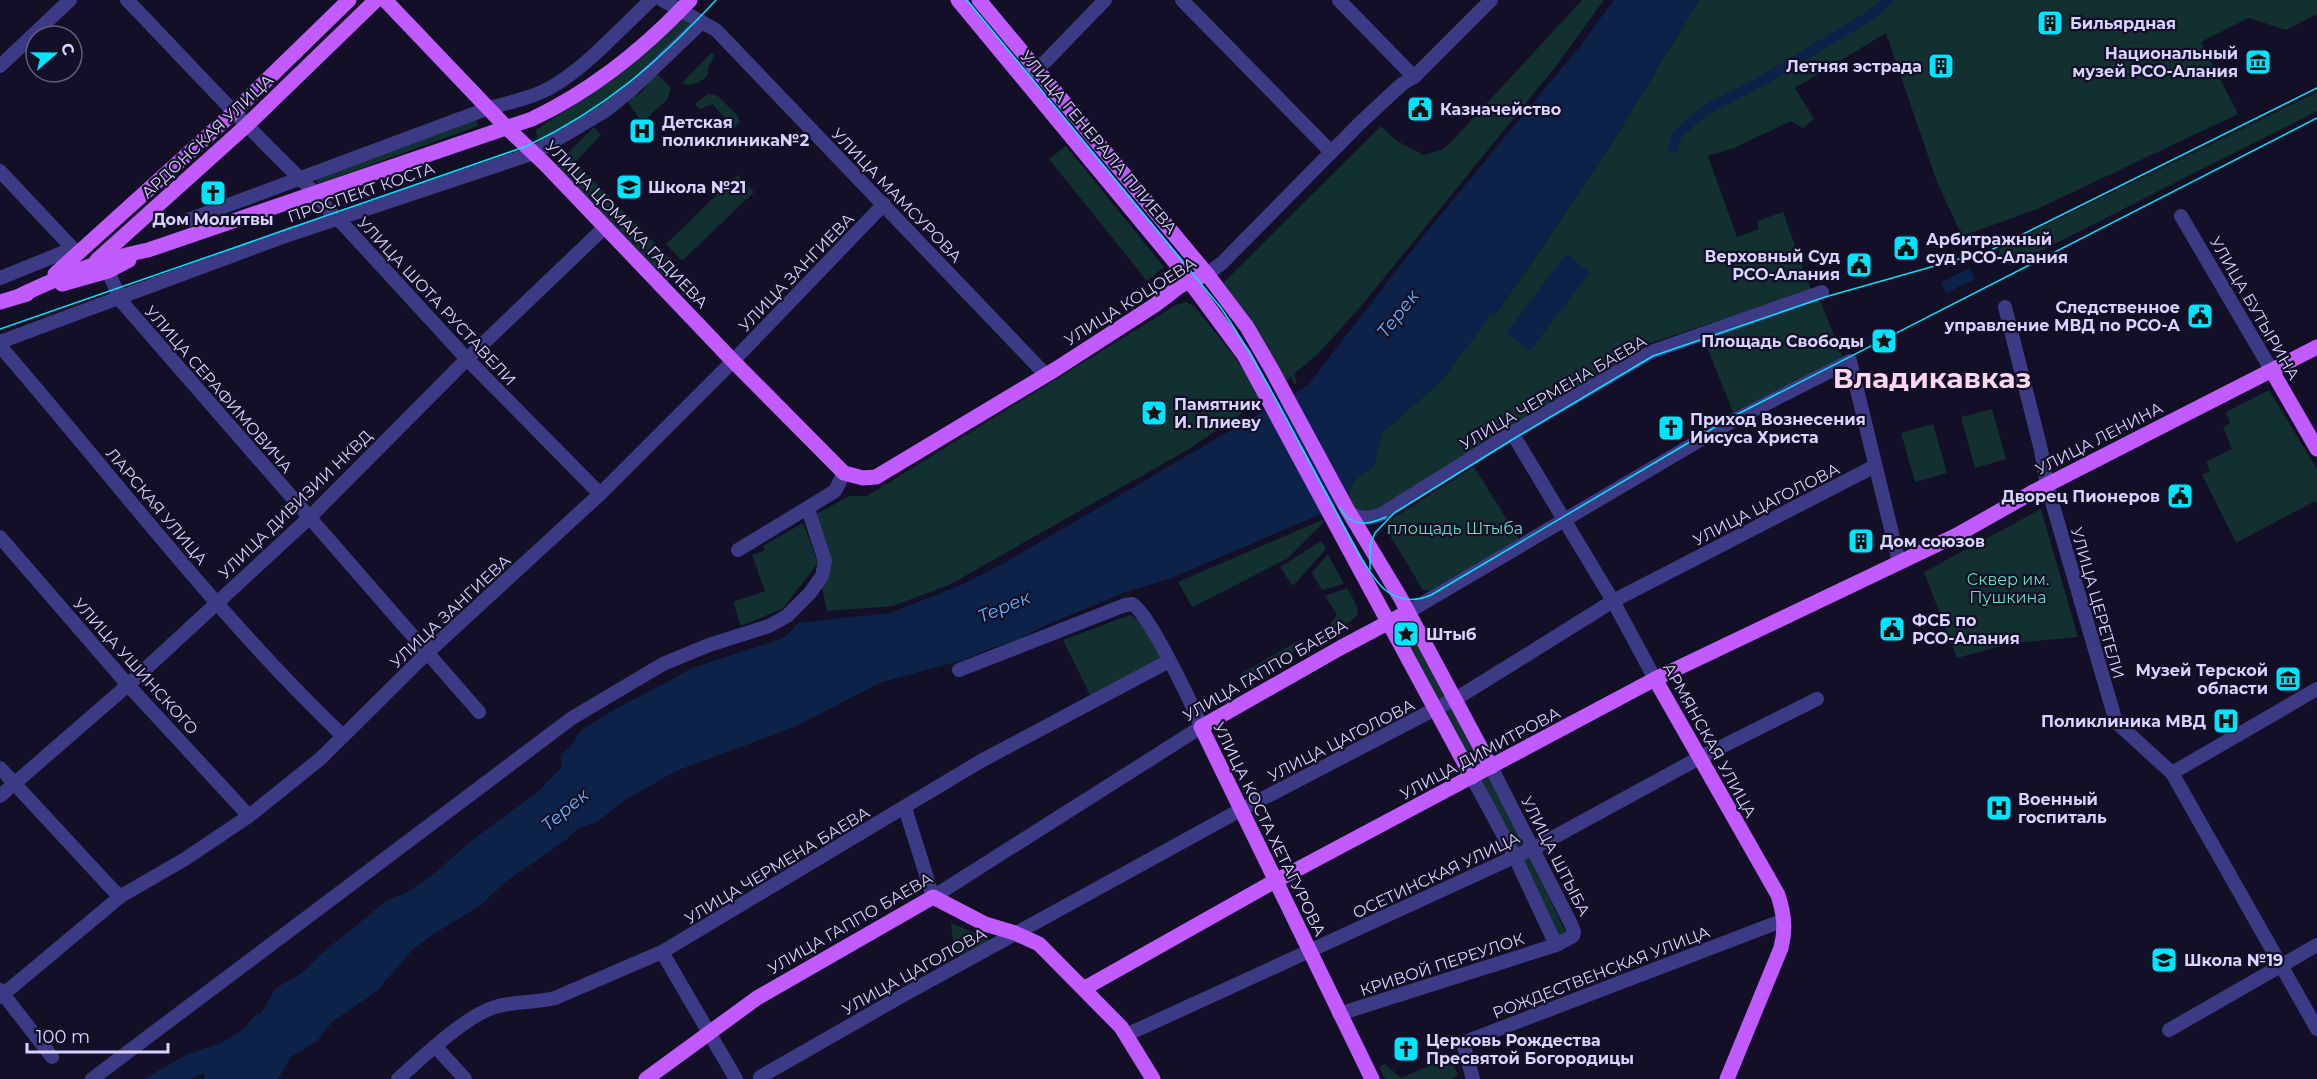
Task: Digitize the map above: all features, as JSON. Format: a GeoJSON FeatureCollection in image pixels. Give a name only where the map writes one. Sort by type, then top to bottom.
{"type":"FeatureCollection","features":[{"type":"Feature","properties":{"kind":"main road","name":"АРДОНСКАЯ УЛИЦА"},"geometry":{"type":"LineString","coordinates":[[46,286],[75,252],[234,112],[349,0]]}},
{"type":"Feature","properties":{"kind":"main road","name":"АРДОНСКАЯ УЛИЦА"},"geometry":{"type":"LineString","coordinates":[[46,286],[90,265],[247,125],[376,0]]}},
{"type":"Feature","properties":{"kind":"main road","name":"УЛИЦА ЦОМАКА ГАДИЕВА"},"geometry":{"type":"LineString","coordinates":[[385,0],[844,473]]}},
{"type":"Feature","properties":{"kind":"main road","name":"УЛИЦА ГЕНЕРАЛА ПЛИЕВА"},"geometry":{"type":"LineString","coordinates":[[958,0],[1190,282],[1244,355],[1388,621]]}},
{"type":"Feature","properties":{"kind":"main road","name":"УЛИЦА ГЕНЕРАЛА ПЛИЕВА"},"geometry":{"type":"LineString","coordinates":[[979,0],[1207,274],[1247,327],[1349,512]]}},
{"type":"Feature","properties":{"kind":"main road","name":"ПРОСПЕКТ КОСТА"},"geometry":{"type":"LineString","coordinates":[[90,265],[115,256],[148,250],[532,119],[562,105],[617,68],[685,5]]}},
{"type":"Feature","properties":{"kind":"main road","name":"ПРОСПЕКТ КОСТА"},"geometry":{"type":"LineString","coordinates":[[0,302],[46,286],[108,271],[148,250]]}},
{"type":"Feature","properties":{"kind":"main road","name":"УЛИЦА КОЦОЕВА"},"geometry":{"type":"LineString","coordinates":[[844,473],[863,478],[876,477],[1046,375],[1190,282],[1207,274]]}},
{"type":"Feature","properties":{"kind":"main road","name":"УЛИЦА ЛЕНИНА"},"geometry":{"type":"LineString","coordinates":[[1899,562],[1957,535],[2047,485],[2317,347]]}},
{"type":"Feature","properties":{"kind":"main road","name":"УЛИЦА БУТЫРИНА"},"geometry":{"type":"LineString","coordinates":[[2272,371],[2317,449]]}},
{"type":"Feature","properties":{"kind":"main road","name":"УЛИЦА ШТЫБА"},"geometry":{"type":"LineString","coordinates":[[1349,512],[1408,612],[1491,767]]}},
{"type":"Feature","properties":{"kind":"main road","name":"УЛИЦА ДИМИТРОВА"},"geometry":{"type":"LineString","coordinates":[[1085,988],[1275,882],[1655,679],[1899,562]]}},
{"type":"Feature","properties":{"kind":"main road","name":"УЛИЦА ГАППО БАЕВА"},"geometry":{"type":"LineString","coordinates":[[1201,727],[1388,621],[1408,612]]}},
{"type":"Feature","properties":{"kind":"main road"},"geometry":{"type":"LineString","coordinates":[[1388,621],[1472,777]]}},
{"type":"Feature","properties":{"kind":"main road","name":"АРМЯНСКАЯ УЛИЦА"},"geometry":{"type":"LineString","coordinates":[[1655,679],[1778,896],[1784,920],[1781,948],[1727,1079]]}},
{"type":"Feature","properties":{"kind":"main road","name":"УЛИЦА КОСТА ХЕТАГУРОВА"},"geometry":{"type":"LineString","coordinates":[[1201,727],[1372,1079]]}},
{"type":"Feature","properties":{"kind":"main road","name":"УЛИЦА ГАППО БАЕВА"},"geometry":{"type":"LineString","coordinates":[[646,1079],[757,998],[933,897]]}},
{"type":"Feature","properties":{"kind":"main road"},"geometry":{"type":"LineString","coordinates":[[933,897],[985,924],[1015,933],[1039,944],[1085,988],[1126,1035],[1153,1079]]}},
{"type":"Feature","properties":{"kind":"street"},"geometry":{"type":"LineString","coordinates":[[0,66],[70,0]]}},
{"type":"Feature","properties":{"kind":"street","name":"УЛИЦА ШОТА РУСТАВЕЛИ"},"geometry":{"type":"LineString","coordinates":[[127,0],[315,193],[467,359],[600,494]]}},
{"type":"Feature","properties":{"kind":"street"},"geometry":{"type":"LineString","coordinates":[[188,220],[489,108],[536,94],[558,83],[596,52],[651,0]]}},
{"type":"Feature","properties":{"kind":"street","name":"УЛИЦА МАМСУРОВА"},"geometry":{"type":"LineString","coordinates":[[662,0],[685,5],[702,22],[716,30],[1046,375]]}},
{"type":"Feature","properties":{"kind":"street"},"geometry":{"type":"LineString","coordinates":[[1023,78],[1036,69],[1105,0]]}},
{"type":"Feature","properties":{"kind":"street"},"geometry":{"type":"LineString","coordinates":[[1182,0],[1331,153]]}},
{"type":"Feature","properties":{"kind":"street"},"geometry":{"type":"LineString","coordinates":[[1339,0],[1413,76]]}},
{"type":"Feature","properties":{"kind":"street","name":"УЛИЦА КОЦОЕВА"},"geometry":{"type":"LineString","coordinates":[[1207,274],[1222,263],[1359,124],[1413,76],[1491,0]]}},
{"type":"Feature","properties":{"kind":"street","name":"ПРОСПЕКТ КОСТА"},"geometry":{"type":"LineString","coordinates":[[0,344],[118,297],[337,219],[534,153],[605,111],[632,89],[702,22]]}},
{"type":"Feature","properties":{"kind":"street"},"geometry":{"type":"LineString","coordinates":[[0,171],[75,252],[0,278]]}},
{"type":"Feature","properties":{"kind":"street","name":"УЛИЦА ЗАНГИЕВА"},"geometry":{"type":"LineString","coordinates":[[1,994],[121,896],[185,859],[249,816],[320,759],[428,652],[600,494],[733,361],[884,204]]}},
{"type":"Feature","properties":{"kind":"street","name":"УЛИЦА БУТЫРИНА"},"geometry":{"type":"LineString","coordinates":[[2181,216],[2272,371]]}},
{"type":"Feature","properties":{"kind":"street","name":"УЛИЦА ДИВИЗИИ НКВД"},"geometry":{"type":"LineString","coordinates":[[0,796],[128,685],[216,601],[309,518],[467,359],[605,227]]}},
{"type":"Feature","properties":{"kind":"street","name":"УЛИЦА СЕРАФИМОВИЧА"},"geometry":{"type":"LineString","coordinates":[[108,271],[118,297],[479,712]]}},
{"type":"Feature","properties":{"kind":"street","name":"УЛИЦА ЧЕРМЕНА БАЕВА"},"geometry":{"type":"LineString","coordinates":[[1349,512],[1359,518],[1377,516],[1512,433],[1651,352],[1822,292]]}},
{"type":"Feature","properties":{"kind":"street","name":"УЛИЦА ЦЕРЕТЕЛИ"},"geometry":{"type":"LineString","coordinates":[[2005,307],[2041,450],[2047,485],[2116,722],[2172,773],[2317,1029]]}},
{"type":"Feature","properties":{"kind":"street","name":"ЛАРСКАЯ УЛИЦА"},"geometry":{"type":"LineString","coordinates":[[0,344],[216,601],[343,736]]}},
{"type":"Feature","properties":{"kind":"street","name":"УЛИЦА ГАППО БАЕВА"},"geometry":{"type":"LineString","coordinates":[[1408,612],[1734,420],[1850,361],[1875,466]]}},
{"type":"Feature","properties":{"kind":"street","name":"АРМЯНСКАЯ УЛИЦА"},"geometry":{"type":"LineString","coordinates":[[1512,433],[1613,602],[1655,679]]}},
{"type":"Feature","properties":{"kind":"street"},"geometry":{"type":"LineString","coordinates":[[1875,466],[1899,562]]}},
{"type":"Feature","properties":{"kind":"street","name":"УЛИЦА ЦАГОЛОВА"},"geometry":{"type":"LineString","coordinates":[[764,1078],[1015,933],[1241,810],[1454,699],[1613,602],[1875,466]]}},
{"type":"Feature","properties":{"kind":"street"},"geometry":{"type":"LineString","coordinates":[[738,550],[835,491],[844,473]]}},
{"type":"Feature","properties":{"kind":"street"},"geometry":{"type":"LineString","coordinates":[[92,1079],[572,718],[663,664],[709,645],[769,626],[787,616],[816,585],[822,576],[825,561],[808,509]]}},
{"type":"Feature","properties":{"kind":"street","name":"УЛИЦА УШИНСКОГО"},"geometry":{"type":"LineString","coordinates":[[0,537],[128,685],[249,816]]}},
{"type":"Feature","properties":{"kind":"street","name":"УЛИЦА КОСТА ХЕТАГУРОВА"},"geometry":{"type":"LineString","coordinates":[[959,670],[1132,604],[1142,612],[1201,727]]}},
{"type":"Feature","properties":{"kind":"street","name":"УЛИЦА ЧЕРМЕНА БАЕВА"},"geometry":{"type":"LineString","coordinates":[[398,1079],[435,1046],[488,1009],[518,1002],[539,1002],[555,998],[662,952],[981,761],[1169,661]]}},
{"type":"Feature","properties":{"kind":"street"},"geometry":{"type":"LineString","coordinates":[[2172,773],[2317,689]]}},
{"type":"Feature","properties":{"kind":"street","name":"ОСЕТИНСКАЯ УЛИЦА"},"geometry":{"type":"LineString","coordinates":[[1126,1035],[1534,848],[1699,758],[1817,699]]}},
{"type":"Feature","properties":{"kind":"street","name":"УЛИЦА ГАППО БАЕВА"},"geometry":{"type":"LineString","coordinates":[[933,897],[1201,727]]}},
{"type":"Feature","properties":{"kind":"street","name":"УЛИЦА ШТЫБА"},"geometry":{"type":"LineString","coordinates":[[1491,767],[1534,848],[1574,932],[1573,936],[1556,945]]}},
{"type":"Feature","properties":{"kind":"street"},"geometry":{"type":"LineString","coordinates":[[0,768],[121,896]]}},
{"type":"Feature","properties":{"kind":"street"},"geometry":{"type":"LineString","coordinates":[[1472,777],[1515,857],[1556,945]]}},
{"type":"Feature","properties":{"kind":"street"},"geometry":{"type":"LineString","coordinates":[[905,808],[933,897]]}},
{"type":"Feature","properties":{"kind":"street","name":"РОЖДЕСТВЕНСКАЯ УЛИЦА"},"geometry":{"type":"LineString","coordinates":[[1473,1079],[1464,1047],[1470,1040],[1784,920]]}},
{"type":"Feature","properties":{"kind":"street","name":"КРИВОЙ ПЕРЕУЛОК"},"geometry":{"type":"LineString","coordinates":[[1339,1014],[1556,945]]}},
{"type":"Feature","properties":{"kind":"street"},"geometry":{"type":"LineString","coordinates":[[2169,1030],[2317,945]]}},
{"type":"Feature","properties":{"kind":"street"},"geometry":{"type":"LineString","coordinates":[[662,952],[735,1078],[764,1078]]}},
{"type":"Feature","properties":{"kind":"street"},"geometry":{"type":"LineString","coordinates":[[1,994],[52,1057]]}},
{"type":"Feature","properties":{"kind":"street"},"geometry":{"type":"LineString","coordinates":[[435,1046],[465,1079]]}},
{"type":"Feature","properties":{"kind":"green space"},"geometry":{"type":"Polygon","coordinates":[[[1582,0],[1604,0],[1556,66],[1362,305],[1318,354],[1294,374],[1297,384],[1294,384],[1291,377],[1284,383],[1222,284],[1381,126],[1397,141],[1424,155],[1443,149],[1582,0]]]}},
{"type":"Feature","properties":{"kind":"green space"},"geometry":{"type":"Polygon","coordinates":[[[1699,0],[2317,0],[2317,14],[2286,30],[2249,18],[2201,42],[2238,114],[2035,210],[1962,236],[1937,182],[1886,33],[1795,88],[1814,119],[1803,128],[1791,121],[1734,148],[1708,156],[1737,237],[1759,229],[1757,221],[1783,212],[1811,290],[1648,344],[1383,507],[1371,513],[1356,513],[1347,497],[1356,479],[1373,467],[1382,433],[1441,381],[1489,314],[1496,314],[1599,164],[1699,0]]]}},
{"type":"Feature","properties":{"kind":"green space"},"geometry":{"type":"Polygon","coordinates":[[[687,17],[696,24],[639,79],[594,112],[541,141],[537,137],[536,130],[613,78],[670,28],[687,17]]]}},
{"type":"Feature","properties":{"kind":"green space"},"geometry":{"type":"Polygon","coordinates":[[[711,53],[715,56],[708,67],[708,75],[696,84],[682,83],[711,53]]]}},
{"type":"Feature","properties":{"kind":"green space"},"geometry":{"type":"Polygon","coordinates":[[[657,74],[671,88],[667,100],[642,122],[627,101],[642,92],[652,76],[657,74]]]}},
{"type":"Feature","properties":{"kind":"green space"},"geometry":{"type":"Polygon","coordinates":[[[2317,92],[2317,111],[2011,266],[1998,257],[2000,248],[2317,92]]]}},
{"type":"Feature","properties":{"kind":"green space"},"geometry":{"type":"Polygon","coordinates":[[[708,94],[718,96],[737,115],[740,122],[733,129],[713,104],[700,109],[695,104],[708,94]]]}},
{"type":"Feature","properties":{"kind":"green space"},"geometry":{"type":"Polygon","coordinates":[[[475,117],[478,126],[318,184],[314,175],[475,117]]]}},
{"type":"Feature","properties":{"kind":"green space"},"geometry":{"type":"Polygon","coordinates":[[[594,127],[601,135],[575,162],[680,269],[668,282],[554,166],[594,127]]]}},
{"type":"Feature","properties":{"kind":"green space"},"geometry":{"type":"Polygon","coordinates":[[[1066,146],[1164,267],[1147,281],[1049,159],[1066,146]]]}},
{"type":"Feature","properties":{"kind":"green space"},"geometry":{"type":"Polygon","coordinates":[[[737,175],[754,192],[682,261],[666,244],[737,175]]]}},
{"type":"Feature","properties":{"kind":"green space"},"geometry":{"type":"Polygon","coordinates":[[[1820,300],[1843,358],[1733,412],[1704,340],[1820,300]]]}},
{"type":"Feature","properties":{"kind":"green space"},"geometry":{"type":"Polygon","coordinates":[[[1186,302],[1194,306],[1237,360],[1263,399],[1189,449],[949,585],[893,606],[827,611],[814,515],[850,496],[867,496],[1176,305],[1186,302]]]}},
{"type":"Feature","properties":{"kind":"green space"},"geometry":{"type":"Polygon","coordinates":[[[2269,390],[2317,469],[2317,504],[2315,501],[2236,543],[2202,475],[2210,471],[2206,462],[2232,449],[2223,427],[2230,423],[2226,412],[2269,390]]]}},
{"type":"Feature","properties":{"kind":"green space"},"geometry":{"type":"Polygon","coordinates":[[[1992,409],[2006,459],[1975,468],[1961,417],[1992,409]]]}},
{"type":"Feature","properties":{"kind":"green space"},"geometry":{"type":"Polygon","coordinates":[[[1933,424],[1947,473],[1915,482],[1901,433],[1933,424]]]}},
{"type":"Feature","properties":{"kind":"green space","name":"площадь Штыба"},"geometry":{"type":"Polygon","coordinates":[[[1474,467],[1519,539],[1430,591],[1423,590],[1385,527],[1390,520],[1474,467]]]}},
{"type":"Feature","properties":{"kind":"green space","name":"Сквер им. Пушкина"},"geometry":{"type":"Polygon","coordinates":[[[2041,509],[2078,637],[2012,643],[1957,658],[1924,572],[2041,509]]]}},
{"type":"Feature","properties":{"kind":"green space"},"geometry":{"type":"Polygon","coordinates":[[[1322,520],[1325,521],[1287,559],[1192,607],[1178,582],[1322,520]]]}},
{"type":"Feature","properties":{"kind":"green space"},"geometry":{"type":"Polygon","coordinates":[[[803,523],[818,563],[782,609],[741,626],[733,602],[765,591],[752,555],[765,550],[763,546],[803,523]]]}},
{"type":"Feature","properties":{"kind":"green space"},"geometry":{"type":"Polygon","coordinates":[[[1321,541],[1326,549],[1293,586],[1280,567],[1321,541]]]}},
{"type":"Feature","properties":{"kind":"green space"},"geometry":{"type":"Polygon","coordinates":[[[1328,554],[1344,584],[1322,590],[1312,573],[1328,554]]]}},
{"type":"Feature","properties":{"kind":"green space"},"geometry":{"type":"Polygon","coordinates":[[[1347,588],[1358,613],[1352,620],[1337,629],[1330,624],[1337,615],[1325,596],[1347,588]]]}},
{"type":"Feature","properties":{"kind":"green space"},"geometry":{"type":"Polygon","coordinates":[[[1130,615],[1144,623],[1164,660],[1092,699],[1063,640],[1130,615]]]}},
{"type":"Feature","properties":{"kind":"green space"},"geometry":{"type":"Polygon","coordinates":[[[1410,631],[1446,700],[1439,704],[1402,634],[1410,631]]]}},
{"type":"Feature","properties":{"kind":"green space"},"geometry":{"type":"Polygon","coordinates":[[[1298,641],[1302,647],[1245,678],[1242,673],[1298,641]]]}},
{"type":"Feature","properties":{"kind":"green space"},"geometry":{"type":"Polygon","coordinates":[[[1452,707],[1483,769],[1475,773],[1443,712],[1452,707]]]}},
{"type":"Feature","properties":{"kind":"green space"},"geometry":{"type":"Polygon","coordinates":[[[1488,776],[1526,848],[1519,852],[1480,780],[1488,776]]]}},
{"type":"Feature","properties":{"kind":"green space"},"geometry":{"type":"Polygon","coordinates":[[[1528,854],[1568,937],[1561,940],[1521,857],[1528,854]]]}},
{"type":"Feature","properties":{"kind":"green space"},"geometry":{"type":"Polygon","coordinates":[[[951,923],[990,940],[1001,942],[961,960],[953,941],[951,923]]]}},
{"type":"Feature","properties":{"kind":"green space"},"geometry":{"type":"Polygon","coordinates":[[[1450,1057],[1458,1075],[1451,1079],[1385,1079],[1379,1067],[1385,1064],[1401,1078],[1450,1057]]]}},
{"type":"Feature","properties":{"kind":"water","name":"Терек"},"geometry":{"type":"Polygon","coordinates":[[[1614,0],[1699,0],[1599,164],[1495,315],[1489,314],[1488,319],[1441,381],[1382,433],[1373,467],[1356,479],[1347,497],[1321,514],[1169,579],[1123,593],[1044,626],[1013,642],[963,660],[882,682],[794,727],[676,771],[625,800],[597,822],[578,828],[567,839],[504,883],[481,905],[413,949],[377,991],[332,1022],[317,1041],[291,1057],[278,1079],[204,1079],[205,1073],[190,1079],[144,1079],[186,1055],[221,1043],[244,1029],[253,1017],[261,1013],[276,988],[302,973],[322,953],[385,902],[411,890],[434,874],[471,841],[540,790],[562,767],[561,755],[571,746],[581,730],[612,711],[695,667],[784,638],[798,623],[890,613],[961,585],[999,566],[1308,385],[1420,240],[1580,46],[1614,0]]]}},
{"type":"Feature","properties":{"kind":"water"},"geometry":{"type":"Polygon","coordinates":[[[1566,254],[1590,272],[1530,351],[1506,333],[1566,254]]]}},
{"type":"Feature","properties":{"kind":"water"},"geometry":{"type":"Polygon","coordinates":[[[1970,268],[1975,279],[1946,293],[1941,282],[1970,268]]]}},
{"type":"Feature","properties":{"kind":"waterway"},"geometry":{"type":"LineString","coordinates":[[1673,148],[1677,134],[1707,109],[1758,83],[1871,15],[1888,0]]}},
{"type":"Feature","properties":{"kind":"tram line"},"geometry":{"type":"LineString","coordinates":[[0,329],[527,146],[606,100],[651,64],[716,0]]}},
{"type":"Feature","properties":{"kind":"tram line"},"geometry":{"type":"LineString","coordinates":[[967,0],[1221,308],[1263,376],[1369,571],[1389,593],[1407,599],[1419,599],[1431,595],[1732,417],[2317,118]]}},
{"type":"Feature","properties":{"kind":"tram line"},"geometry":{"type":"LineString","coordinates":[[1370,569],[1370,545],[1375,533],[1394,513],[1653,356],[1825,297],[1991,250],[2317,88]]}},
{"type":"Feature","properties":{"kind":"tram line"},"geometry":{"type":"LineString","coordinates":[[1340,508],[1349,519],[1360,523],[1373,522],[1386,517]]}},
{"type":"Feature","properties":{"kind":"place","name":"Бильярдная"},"geometry":{"type":"Point","coordinates":[2050,23]}},
{"type":"Feature","properties":{"kind":"place","name":"Национальный музей РСО-Алания"},"geometry":{"type":"Point","coordinates":[2258,62]}},
{"type":"Feature","properties":{"kind":"place","name":"Летняя эстрада"},"geometry":{"type":"Point","coordinates":[1941,66]}},
{"type":"Feature","properties":{"kind":"place","name":"Казначейство"},"geometry":{"type":"Point","coordinates":[1420,109]}},
{"type":"Feature","properties":{"kind":"place","name":"Детская поликлиника№2"},"geometry":{"type":"Point","coordinates":[642,131]}},
{"type":"Feature","properties":{"kind":"place","name":"Школа №21"},"geometry":{"type":"Point","coordinates":[629,187]}},
{"type":"Feature","properties":{"kind":"place","name":"Дом Молитвы"},"geometry":{"type":"Point","coordinates":[213,193]}},
{"type":"Feature","properties":{"kind":"place","name":"Арбитражный суд РСО-Алания"},"geometry":{"type":"Point","coordinates":[1906,248]}},
{"type":"Feature","properties":{"kind":"place","name":"Верховный Суд РСО-Алания"},"geometry":{"type":"Point","coordinates":[1859,265]}},
{"type":"Feature","properties":{"kind":"place","name":"Следственное управление МВД по РСО-А"},"geometry":{"type":"Point","coordinates":[2200,316]}},
{"type":"Feature","properties":{"kind":"place","name":"Площадь Свободы"},"geometry":{"type":"Point","coordinates":[1884,341]}},
{"type":"Feature","properties":{"kind":"place","name":"Памятник И. Плиеву"},"geometry":{"type":"Point","coordinates":[1154,413]}},
{"type":"Feature","properties":{"kind":"place","name":"Приход Вознесения Иисуса Христа"},"geometry":{"type":"Point","coordinates":[1671,428]}},
{"type":"Feature","properties":{"kind":"place","name":"Дворец Пионеров"},"geometry":{"type":"Point","coordinates":[2180,496]}},
{"type":"Feature","properties":{"kind":"place","name":"Дом союзов"},"geometry":{"type":"Point","coordinates":[1861,541]}},
{"type":"Feature","properties":{"kind":"place","name":"ФСБ по РСО-Алания"},"geometry":{"type":"Point","coordinates":[1892,629]}},
{"type":"Feature","properties":{"kind":"place","name":"Штыб"},"geometry":{"type":"Point","coordinates":[1406,634]}},
{"type":"Feature","properties":{"kind":"place","name":"Музей Терской области"},"geometry":{"type":"Point","coordinates":[2288,679]}},
{"type":"Feature","properties":{"kind":"place","name":"Поликлиника МВД"},"geometry":{"type":"Point","coordinates":[2226,721]}},
{"type":"Feature","properties":{"kind":"place","name":"Военный госпиталь"},"geometry":{"type":"Point","coordinates":[1999,808]}},
{"type":"Feature","properties":{"kind":"place","name":"Школа №19"},"geometry":{"type":"Point","coordinates":[2164,960]}},
{"type":"Feature","properties":{"kind":"place","name":"Церковь Рождества Пресвятой Богородицы"},"geometry":{"type":"Point","coordinates":[1406,1049]}},
{"type":"Feature","properties":{"kind":"district","name":"Владикавказ"},"geometry":{"type":"Point","coordinates":[1932,378]}}]}
